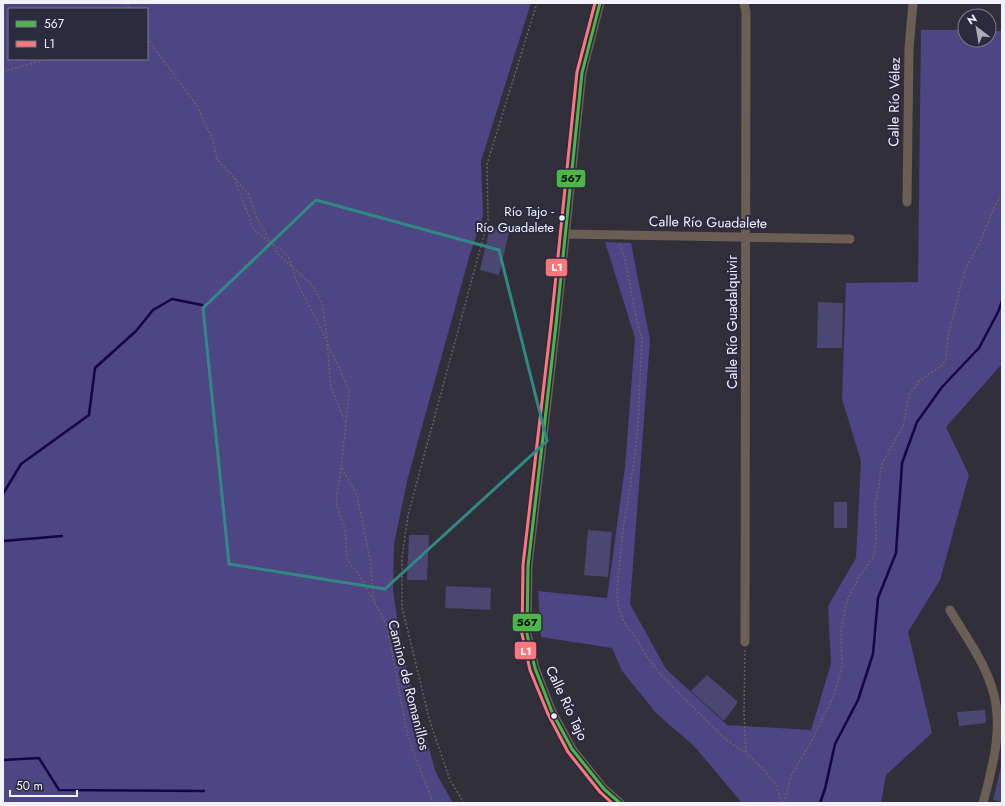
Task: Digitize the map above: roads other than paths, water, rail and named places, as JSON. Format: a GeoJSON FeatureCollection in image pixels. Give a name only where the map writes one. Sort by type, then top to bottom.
{"type":"FeatureCollection","features":[{"type":"Feature","properties":{"kind":"street","name":"Calle Río Tajo"},"geometry":{"type":"LineString","coordinates":[[600,3],[582,73],[564,234],[556,325],[528,566],[527,634],[535,668],[552,712],[572,749],[604,789],[620,803]]}},
{"type":"Feature","properties":{"kind":"street","name":"Calle Río Guadalquivir"},"geometry":{"type":"LineString","coordinates":[[744,3],[746,12],[744,642]]}},
{"type":"Feature","properties":{"kind":"street","name":"Calle Río Vélez"},"geometry":{"type":"LineString","coordinates":[[907,202],[910,48],[913,3]]}},
{"type":"Feature","properties":{"kind":"street","name":"Calle Río Guadalete"},"geometry":{"type":"LineString","coordinates":[[564,234],[850,239]]}},
{"type":"Feature","properties":{"kind":"street"},"geometry":{"type":"LineString","coordinates":[[950,610],[983,665],[992,686],[997,708],[997,737],[984,803]]}},
{"type":"Feature","properties":{"kind":"waterway"},"geometry":{"type":"LineString","coordinates":[[3,494],[21,464],[89,415],[95,368],[136,331],[153,310],[172,299],[202,305]]}},
{"type":"Feature","properties":{"kind":"waterway"},"geometry":{"type":"LineString","coordinates":[[820,803],[825,789],[835,744],[858,700],[873,654],[878,598],[896,553],[902,463],[917,422],[942,387],[979,348],[998,312],[1002,301]]}},
{"type":"Feature","properties":{"kind":"waterway"},"geometry":{"type":"LineString","coordinates":[[3,541],[62,536]]}},
{"type":"Feature","properties":{"kind":"waterway"},"geometry":{"type":"LineString","coordinates":[[3,760],[39,758],[59,790],[204,791]]}},
{"type":"Feature","properties":{"kind":"place","name":"Río Tajo - Río Guadalete"},"geometry":{"type":"Point","coordinates":[562,218]}}]}
